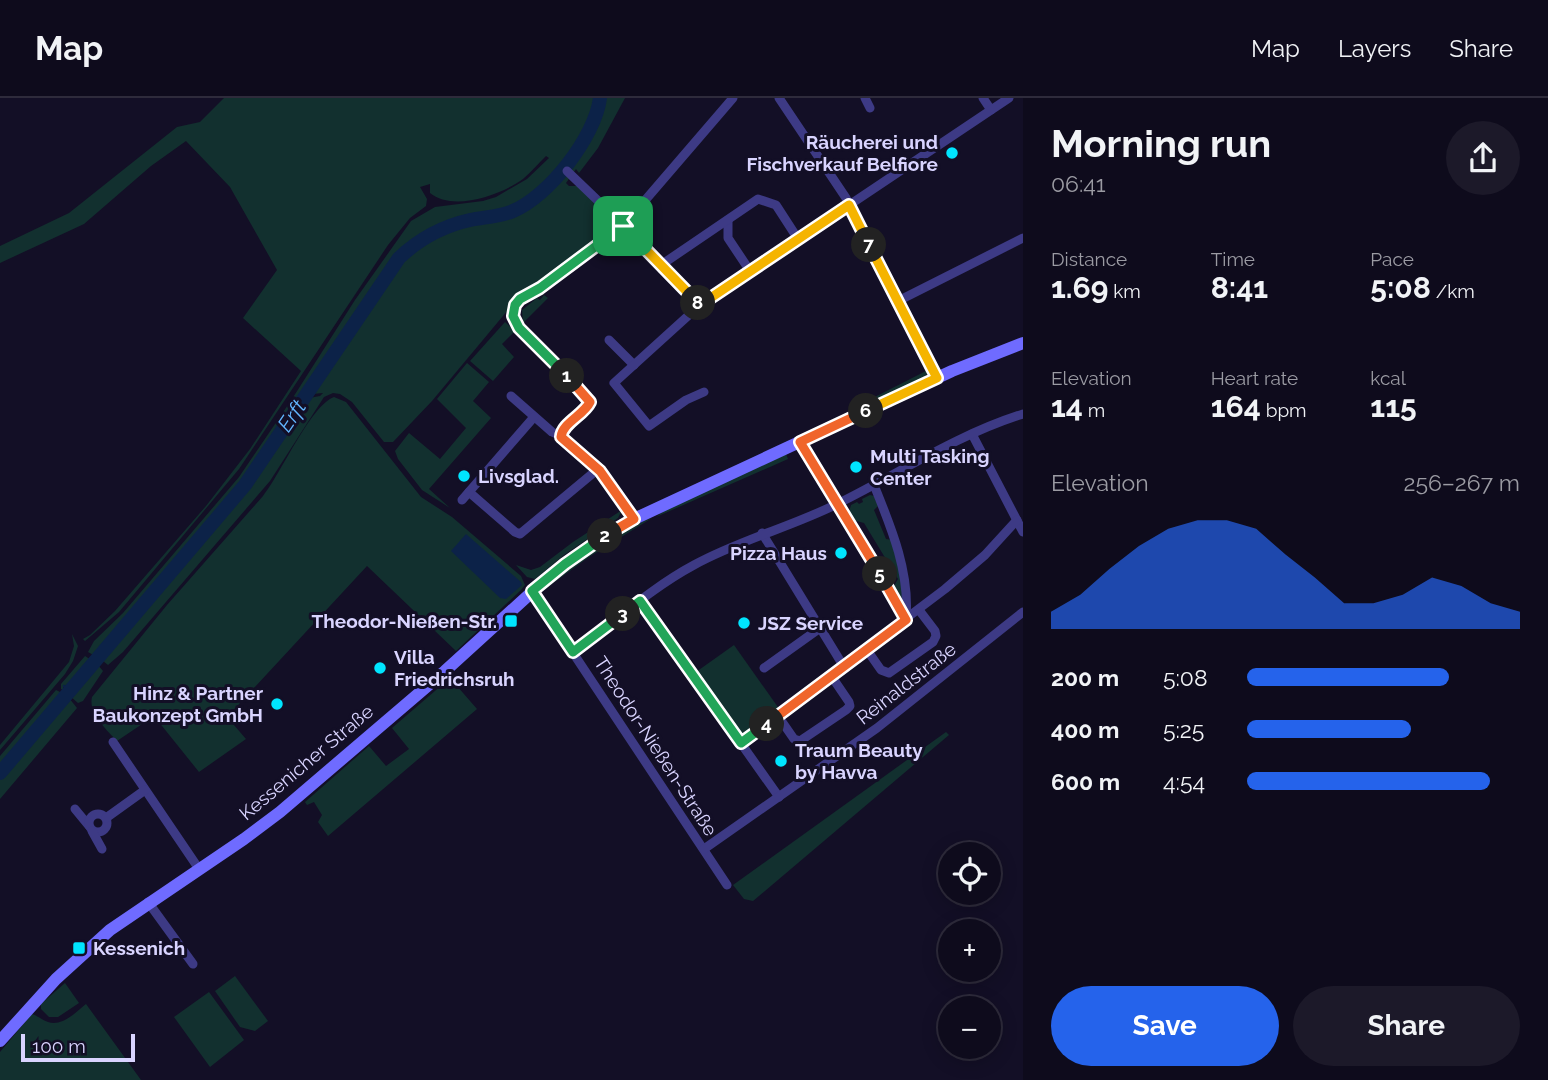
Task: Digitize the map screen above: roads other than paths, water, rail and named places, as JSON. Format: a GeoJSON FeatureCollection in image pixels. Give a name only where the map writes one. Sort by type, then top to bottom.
{"type":"FeatureCollection","features":[{"type":"Feature","properties":{"kind":"main road","name":"Kessenicher Straße"},"geometry":{"type":"LineString","coordinates":[[2,1033],[78,957],[110,930],[254,832],[322,778],[532,591],[576,556],[634,519],[937,378],[1023,343]]}},
{"type":"Feature","properties":{"kind":"street"},"geometry":{"type":"LineString","coordinates":[[561,436],[562,430],[589,405],[590,400],[519,328],[513,316],[515,305],[623,226],[733,98]]}},
{"type":"Feature","properties":{"kind":"street"},"geometry":{"type":"LineString","coordinates":[[779,98],[849,205],[937,378]]}},
{"type":"Feature","properties":{"kind":"street"},"geometry":{"type":"LineString","coordinates":[[864,98],[870,107]]}},
{"type":"Feature","properties":{"kind":"street"},"geometry":{"type":"LineString","coordinates":[[982,98],[990,110]]}},
{"type":"Feature","properties":{"kind":"street"},"geometry":{"type":"LineString","coordinates":[[704,392],[686,400],[649,426],[614,383],[700,304],[1009,98]]}},
{"type":"Feature","properties":{"kind":"street"},"geometry":{"type":"LineString","coordinates":[[567,171],[700,304]]}},
{"type":"Feature","properties":{"kind":"street"},"geometry":{"type":"LineString","coordinates":[[661,265],[758,199],[776,205],[798,239]]}},
{"type":"Feature","properties":{"kind":"street"},"geometry":{"type":"LineString","coordinates":[[728,220],[728,238],[750,271]]}},
{"type":"Feature","properties":{"kind":"street"},"geometry":{"type":"LineString","coordinates":[[898,301],[1023,239]]}},
{"type":"Feature","properties":{"kind":"street"},"geometry":{"type":"LineString","coordinates":[[609,340],[634,365]]}},
{"type":"Feature","properties":{"kind":"street"},"geometry":{"type":"LineString","coordinates":[[511,396],[598,469],[634,519]]}},
{"type":"Feature","properties":{"kind":"street"},"geometry":{"type":"LineString","coordinates":[[573,652],[640,601],[695,564],[762,533],[837,504],[972,434],[1023,414]]}},
{"type":"Feature","properties":{"kind":"street"},"geometry":{"type":"LineString","coordinates":[[534,417],[465,496],[520,534],[598,469]]}},
{"type":"Feature","properties":{"kind":"street"},"geometry":{"type":"LineString","coordinates":[[972,434],[1023,531]]}},
{"type":"Feature","properties":{"kind":"street"},"geometry":{"type":"LineString","coordinates":[[800,442],[906,620]]}},
{"type":"Feature","properties":{"kind":"street"},"geometry":{"type":"LineString","coordinates":[[874,485],[901,559],[908,601],[906,620]]}},
{"type":"Feature","properties":{"kind":"street"},"geometry":{"type":"LineString","coordinates":[[741,743],[919,610],[985,555],[1017,520]]}},
{"type":"Feature","properties":{"kind":"street"},"geometry":{"type":"LineString","coordinates":[[762,533],[844,667]]}},
{"type":"Feature","properties":{"kind":"street","name":"Theodor-Nießen-Straße"},"geometry":{"type":"LineString","coordinates":[[532,591],[727,885]]}},
{"type":"Feature","properties":{"kind":"street"},"geometry":{"type":"LineString","coordinates":[[640,601],[779,797]]}},
{"type":"Feature","properties":{"kind":"street"},"geometry":{"type":"LineString","coordinates":[[867,650],[881,670],[889,673],[933,642],[935,631],[919,610]]}},
{"type":"Feature","properties":{"kind":"street","name":"Reinaldstraße"},"geometry":{"type":"LineString","coordinates":[[704,849],[877,728],[1023,612]]}},
{"type":"Feature","properties":{"kind":"street"},"geometry":{"type":"LineString","coordinates":[[764,668],[820,628]]}},
{"type":"Feature","properties":{"kind":"street"},"geometry":{"type":"LineString","coordinates":[[778,716],[794,738],[800,741],[846,710],[849,702],[832,677]]}},
{"type":"Feature","properties":{"kind":"street"},"geometry":{"type":"LineString","coordinates":[[113,743],[199,869]]}},
{"type":"Feature","properties":{"kind":"street"},"geometry":{"type":"LineString","coordinates":[[90,828],[99,832],[107,824],[106,818],[145,790]]}},
{"type":"Feature","properties":{"kind":"street"},"geometry":{"type":"LineString","coordinates":[[75,809],[102,849]]}},
{"type":"Feature","properties":{"kind":"street"},"geometry":{"type":"LineString","coordinates":[[148,902],[193,964]]}},
{"type":"Feature","properties":{"kind":"water"},"geometry":{"type":"Polygon","coordinates":[[[466,534],[521,582],[522,585],[506,599],[500,598],[451,551],[466,534]]]}},
{"type":"Feature","properties":{"kind":"waterway","name":"Erft"},"geometry":{"type":"LineString","coordinates":[[0,773],[245,485],[399,258],[423,239],[441,230],[470,220],[508,213],[541,192],[580,147],[600,98]]}},
{"type":"Feature","properties":{"kind":"waterway","name":"Erft"},"geometry":{"type":"LineString","coordinates":[[64,686],[69,693]]}},
{"type":"Feature","properties":{"kind":"place","name":"Räucherei und Fischverkauf Belfiore"},"geometry":{"type":"Point","coordinates":[952,153]}},
{"type":"Feature","properties":{"kind":"place","name":"Multi Tasking Center"},"geometry":{"type":"Point","coordinates":[856,467]}},
{"type":"Feature","properties":{"kind":"place","name":"Livsglad."},"geometry":{"type":"Point","coordinates":[464,476]}},
{"type":"Feature","properties":{"kind":"place","name":"Pizza Haus"},"geometry":{"type":"Point","coordinates":[841,553]}},
{"type":"Feature","properties":{"kind":"place","name":"Theodor-Nießen-Str."},"geometry":{"type":"Point","coordinates":[511,621]}},
{"type":"Feature","properties":{"kind":"place","name":"JSZ Service"},"geometry":{"type":"Point","coordinates":[744,623]}},
{"type":"Feature","properties":{"kind":"place","name":"Villa Friedrichsruh"},"geometry":{"type":"Point","coordinates":[380,668]}},
{"type":"Feature","properties":{"kind":"place","name":"Hinz & Partner Baukonzept GmbH"},"geometry":{"type":"Point","coordinates":[277,704]}},
{"type":"Feature","properties":{"kind":"place","name":"Traum Beauty by Havva"},"geometry":{"type":"Point","coordinates":[781,761]}},
{"type":"Feature","properties":{"kind":"place","name":"Kessenich"},"geometry":{"type":"Point","coordinates":[79,948]}}]}
